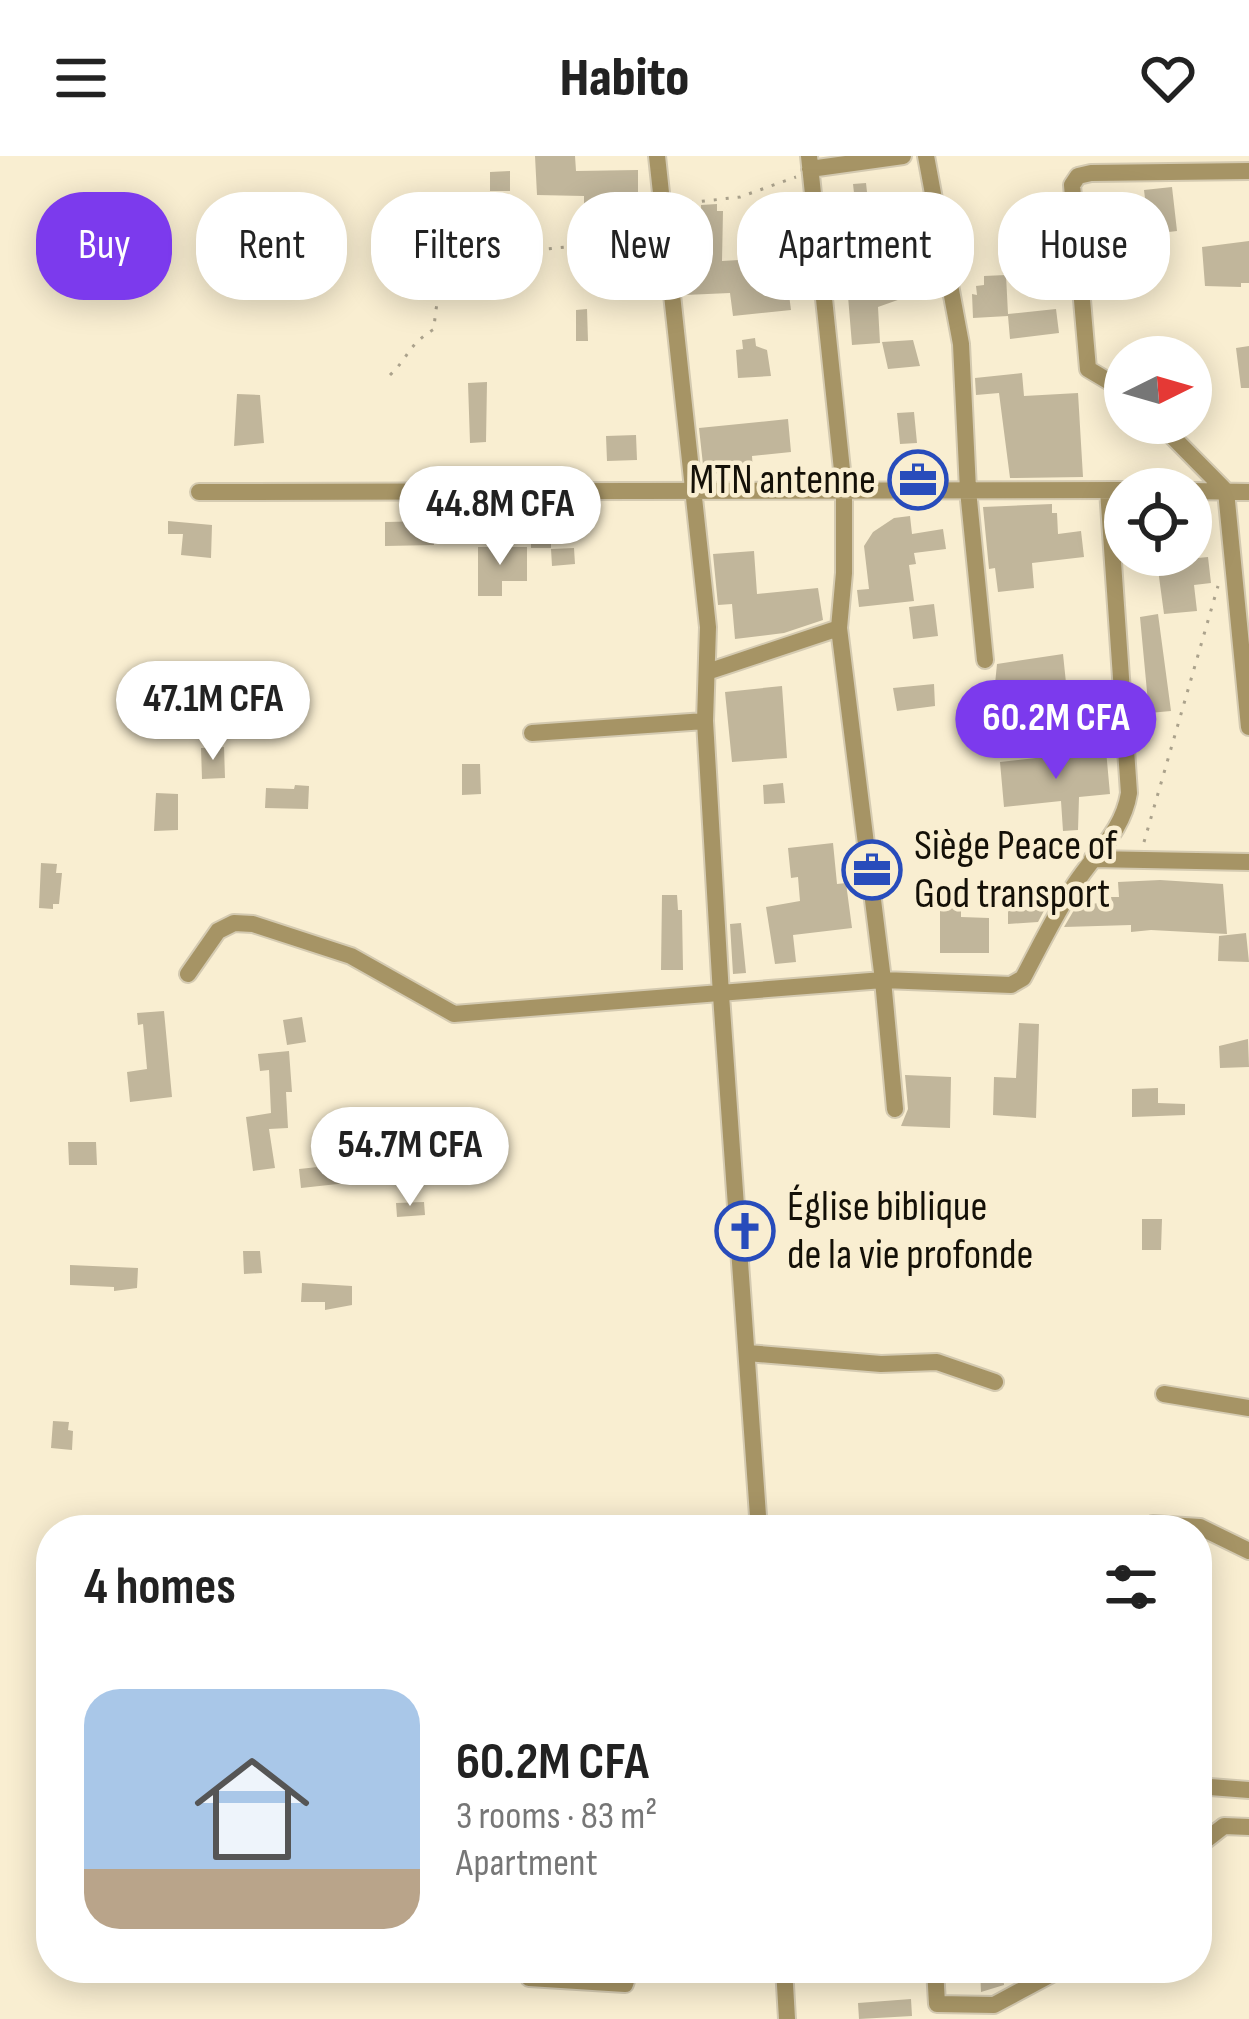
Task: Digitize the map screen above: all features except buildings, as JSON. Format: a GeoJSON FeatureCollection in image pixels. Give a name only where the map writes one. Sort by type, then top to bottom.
{"type":"FeatureCollection","features":[{"type":"Feature","properties":{"kind":"street"},"geometry":{"type":"LineString","coordinates":[[656,156],[662,192]]}},
{"type":"Feature","properties":{"kind":"street"},"geometry":{"type":"LineString","coordinates":[[895,1109],[839,628],[844,489],[810,162],[903,156]]}},
{"type":"Feature","properties":{"kind":"street"},"geometry":{"type":"LineString","coordinates":[[926,156],[958,327],[985,660]]}},
{"type":"Feature","properties":{"kind":"street"},"geometry":{"type":"LineString","coordinates":[[1104,381],[1088,369],[1072,185],[1078,176],[1249,171]]}},
{"type":"Feature","properties":{"kind":"street"},"geometry":{"type":"LineString","coordinates":[[674,300],[708,627],[705,721],[758,1515]]}},
{"type":"Feature","properties":{"kind":"street"},"geometry":{"type":"LineString","coordinates":[[1180,444],[1226,491],[1249,727]]}},
{"type":"Feature","properties":{"kind":"street"},"geometry":{"type":"LineString","coordinates":[[199,492],[1104,490]]}},
{"type":"Feature","properties":{"kind":"street"},"geometry":{"type":"LineString","coordinates":[[1212,491],[1249,492]]}},
{"type":"Feature","properties":{"kind":"street"},"geometry":{"type":"LineString","coordinates":[[188,974],[218,931],[234,923],[253,924],[351,956],[454,1014],[883,980],[1011,985],[1023,978],[1092,860],[1117,831],[1129,793],[1120,576]]}},
{"type":"Feature","properties":{"kind":"street"},"geometry":{"type":"LineString","coordinates":[[707,672],[839,628]]}},
{"type":"Feature","properties":{"kind":"street"},"geometry":{"type":"LineString","coordinates":[[532,733],[705,721]]}},
{"type":"Feature","properties":{"kind":"street"},"geometry":{"type":"LineString","coordinates":[[1092,860],[1249,862]]}},
{"type":"Feature","properties":{"kind":"street"},"geometry":{"type":"LineString","coordinates":[[747,1353],[881,1364],[937,1362],[995,1382]]}},
{"type":"Feature","properties":{"kind":"street"},"geometry":{"type":"LineString","coordinates":[[1164,1394],[1249,1408]]}},
{"type":"Feature","properties":{"kind":"street"},"geometry":{"type":"LineString","coordinates":[[1212,1533],[1249,1551]]}},
{"type":"Feature","properties":{"kind":"street"},"geometry":{"type":"LineString","coordinates":[[1212,1787],[1249,1790]]}},
{"type":"Feature","properties":{"kind":"street"},"geometry":{"type":"LineString","coordinates":[[1212,1836],[1225,1826],[1249,1827]]}},
{"type":"Feature","properties":{"kind":"street"},"geometry":{"type":"LineString","coordinates":[[785,1983],[787,2019]]}},
{"type":"Feature","properties":{"kind":"street"},"geometry":{"type":"LineString","coordinates":[[939,2011],[994,2005],[1036,1983]]}},
{"type":"Feature","properties":{"kind":"path"},"geometry":{"type":"LineString","coordinates":[[713,201],[787,182],[810,162]]}},
{"type":"Feature","properties":{"kind":"path"},"geometry":{"type":"LineString","coordinates":[[390,375],[412,343],[434,329],[436,300],[452,257],[465,245],[528,251],[567,247]]}},
{"type":"Feature","properties":{"kind":"path"},"geometry":{"type":"LineString","coordinates":[[1139,860],[1217,589]]}},
{"type":"Feature","properties":{"kind":"place","name":"MTN antenne"},"geometry":{"type":"Point","coordinates":[918,480]}},
{"type":"Feature","properties":{"kind":"place","name":"Siège Peace of God transport"},"geometry":{"type":"Point","coordinates":[872,870]}},
{"type":"Feature","properties":{"kind":"place","name":"Église biblique de la vie profonde"},"geometry":{"type":"Point","coordinates":[745,1231]}}]}
